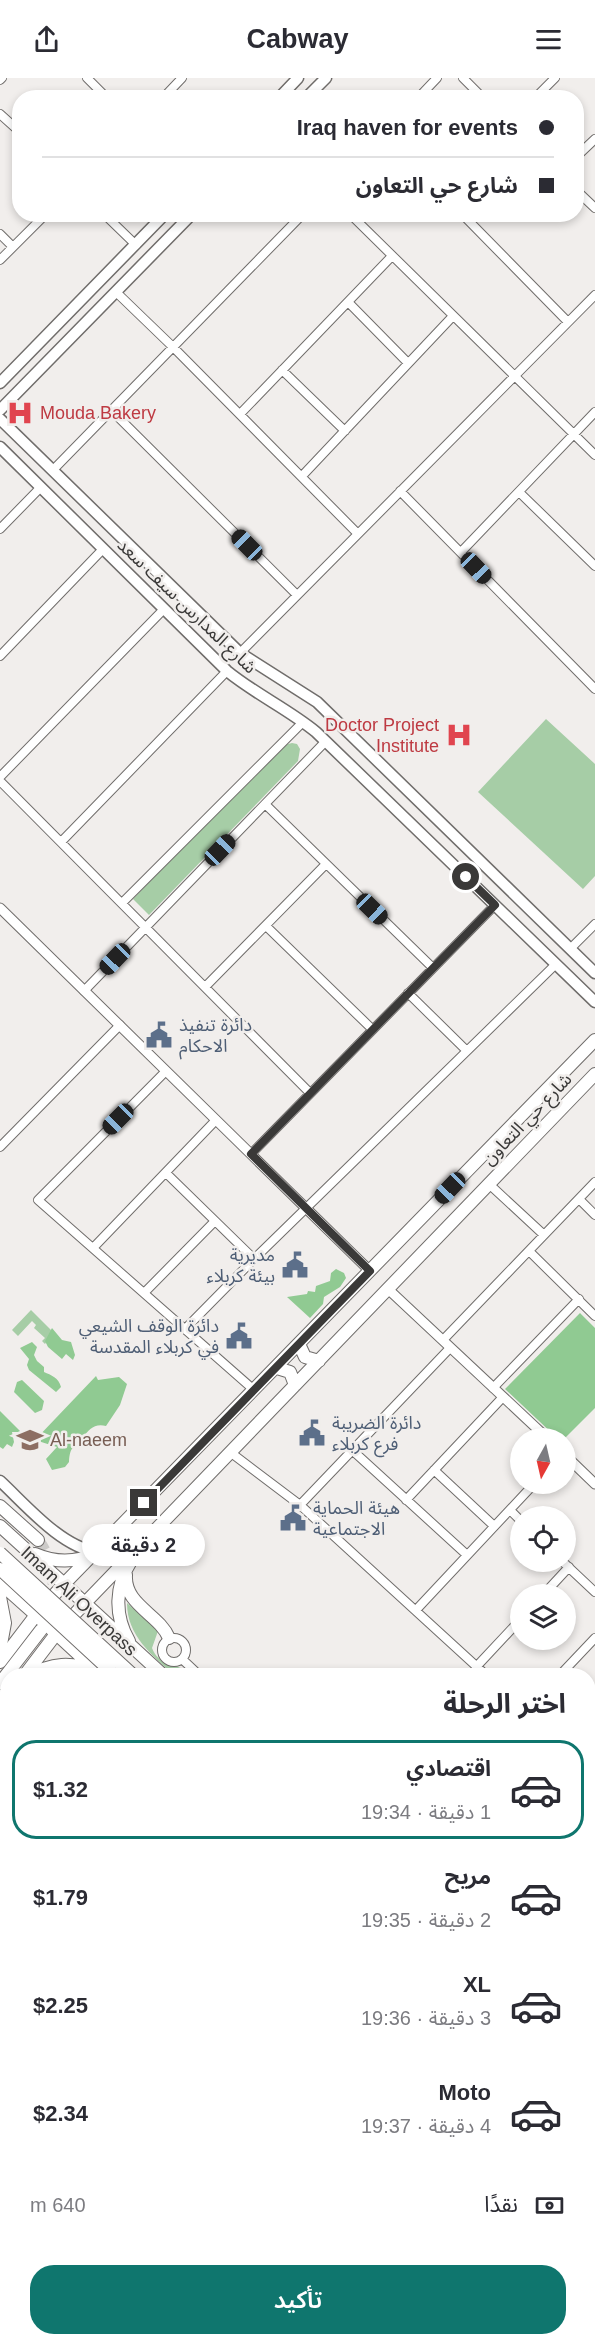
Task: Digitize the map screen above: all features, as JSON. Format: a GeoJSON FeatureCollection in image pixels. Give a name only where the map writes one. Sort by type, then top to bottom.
{"type":"FeatureCollection","features":[{"type":"Feature","properties":{"kind":"main road"},"geometry":{"type":"LineString","coordinates":[[287,90],[298,78]]}},
{"type":"Feature","properties":{"kind":"main road"},"geometry":{"type":"LineString","coordinates":[[314,90],[326,78]]}},
{"type":"Feature","properties":{"kind":"main road"},"geometry":{"type":"LineString","coordinates":[[0,383],[157,222]]}},
{"type":"Feature","properties":{"kind":"main road"},"geometry":{"type":"LineString","coordinates":[[0,410],[184,222]]}},
{"type":"Feature","properties":{"kind":"main road","name":"شارع المدارس سيف سعد"},"geometry":{"type":"LineString","coordinates":[[0,418],[240,653],[317,702],[595,973]]}},
{"type":"Feature","properties":{"kind":"main road","name":"شارع المدارس سيف سعد"},"geometry":{"type":"LineString","coordinates":[[0,447],[227,671],[303,722],[595,1002]]}},
{"type":"Feature","properties":{"kind":"main road"},"geometry":{"type":"LineString","coordinates":[[56,502],[65,500],[72,489]]}},
{"type":"Feature","properties":{"kind":"main road"},"geometry":{"type":"LineString","coordinates":[[71,517],[77,505],[86,503]]}},
{"type":"Feature","properties":{"kind":"main road"},"geometry":{"type":"LineString","coordinates":[[449,861],[458,859],[464,846]]}},
{"type":"Feature","properties":{"kind":"main road"},"geometry":{"type":"LineString","coordinates":[[466,877],[473,866],[482,864]]}},
{"type":"Feature","properties":{"kind":"main road","name":"شارع حي التعاون"},"geometry":{"type":"LineString","coordinates":[[0,1662],[64,1584],[595,1040]]}},
{"type":"Feature","properties":{"kind":"main road","name":"شارع حي التعاون"},"geometry":{"type":"LineString","coordinates":[[30,1668],[56,1634],[85,1603],[595,1074]]}},
{"type":"Feature","properties":{"kind":"main road"},"geometry":{"type":"LineString","coordinates":[[299,1344],[305,1357],[319,1361]]}},
{"type":"Feature","properties":{"kind":"main road"},"geometry":{"type":"LineString","coordinates":[[277,1368],[290,1372],[295,1385]]}},
{"type":"Feature","properties":{"kind":"main road"},"geometry":{"type":"LineString","coordinates":[[0,1481],[64,1538],[97,1552]]}},
{"type":"Feature","properties":{"kind":"main road"},"geometry":{"type":"LineString","coordinates":[[0,1506],[38,1540]]}},
{"type":"Feature","properties":{"kind":"main road"},"geometry":{"type":"LineString","coordinates":[[0,1526],[155,1668]]}},
{"type":"Feature","properties":{"kind":"main road"},"geometry":{"type":"LineString","coordinates":[[21,1545],[37,1555],[54,1560],[81,1559],[97,1552]]}},
{"type":"Feature","properties":{"kind":"main road"},"geometry":{"type":"LineString","coordinates":[[135,1649],[122,1626],[118,1606],[120,1585],[141,1545]]}},
{"type":"Feature","properties":{"kind":"main road","name":"Imam Ali Overpass"},"geometry":{"type":"LineString","coordinates":[[0,1553],[125,1668]]}},
{"type":"Feature","properties":{"kind":"main road"},"geometry":{"type":"LineString","coordinates":[[128,1566],[126,1580],[129,1594],[165,1628],[170,1638]]}},
{"type":"Feature","properties":{"kind":"main road","name":"Imam Ali Overpass"},"geometry":{"type":"LineString","coordinates":[[0,1569],[107,1668]]}},
{"type":"Feature","properties":{"kind":"main road"},"geometry":{"type":"LineString","coordinates":[[0,1583],[92,1668]]}},
{"type":"Feature","properties":{"kind":"main road"},"geometry":{"type":"LineString","coordinates":[[0,1597],[5,1623],[0,1650]]}},
{"type":"Feature","properties":{"kind":"main road"},"geometry":{"type":"LineString","coordinates":[[12,1668],[41,1630]]}},
{"type":"Feature","properties":{"kind":"main road"},"geometry":{"type":"LineString","coordinates":[[45,1668],[62,1665],[84,1668]]}},
{"type":"Feature","properties":{"kind":"street"},"geometry":{"type":"LineString","coordinates":[[87,78],[99,90]]}},
{"type":"Feature","properties":{"kind":"street"},"geometry":{"type":"LineString","coordinates":[[171,90],[182,78]]}},
{"type":"Feature","properties":{"kind":"street"},"geometry":{"type":"LineString","coordinates":[[426,90],[437,78]]}},
{"type":"Feature","properties":{"kind":"street"},"geometry":{"type":"LineString","coordinates":[[463,78],[475,90]]}},
{"type":"Feature","properties":{"kind":"street"},"geometry":{"type":"LineString","coordinates":[[543,90],[555,78]]}},
{"type":"Feature","properties":{"kind":"street"},"geometry":{"type":"LineString","coordinates":[[0,114],[12,125]]}},
{"type":"Feature","properties":{"kind":"street"},"geometry":{"type":"LineString","coordinates":[[584,149],[595,139]]}},
{"type":"Feature","properties":{"kind":"street"},"geometry":{"type":"LineString","coordinates":[[584,198],[595,208]]}},
{"type":"Feature","properties":{"kind":"street"},"geometry":{"type":"LineString","coordinates":[[0,260],[38,222]]}},
{"type":"Feature","properties":{"kind":"street"},"geometry":{"type":"LineString","coordinates":[[113,222],[136,244]]}},
{"type":"Feature","properties":{"kind":"street"},"geometry":{"type":"LineString","coordinates":[[53,470],[295,222]]}},
{"type":"Feature","properties":{"kind":"street"},"geometry":{"type":"LineString","coordinates":[[358,222],[595,455]]}},
{"type":"Feature","properties":{"kind":"street"},"geometry":{"type":"LineString","coordinates":[[470,222],[567,322]]}},
{"type":"Feature","properties":{"kind":"street"},"geometry":{"type":"LineString","coordinates":[[0,234],[13,247]]}},
{"type":"Feature","properties":{"kind":"street"},"geometry":{"type":"LineString","coordinates":[[240,414],[392,256]]}},
{"type":"Feature","properties":{"kind":"street"},"geometry":{"type":"LineString","coordinates":[[116,292],[358,534]]}},
{"type":"Feature","properties":{"kind":"street"},"geometry":{"type":"LineString","coordinates":[[240,653],[595,294]]}},
{"type":"Feature","properties":{"kind":"street"},"geometry":{"type":"LineString","coordinates":[[348,302],[408,363]]}},
{"type":"Feature","properties":{"kind":"street"},"geometry":{"type":"LineString","coordinates":[[302,476],[453,316]]}},
{"type":"Feature","properties":{"kind":"street"},"geometry":{"type":"LineString","coordinates":[[282,370],[345,431]]}},
{"type":"Feature","properties":{"kind":"street"},"geometry":{"type":"LineString","coordinates":[[111,410],[297,595]]}},
{"type":"Feature","properties":{"kind":"street"},"geometry":{"type":"LineString","coordinates":[[461,552],[595,412]]}},
{"type":"Feature","properties":{"kind":"street"},"geometry":{"type":"LineString","coordinates":[[0,529],[40,487]]}},
{"type":"Feature","properties":{"kind":"street"},"geometry":{"type":"LineString","coordinates":[[400,491],[595,689]]}},
{"type":"Feature","properties":{"kind":"street"},"geometry":{"type":"LineString","coordinates":[[519,492],[595,566]]}},
{"type":"Feature","properties":{"kind":"street"},"geometry":{"type":"LineString","coordinates":[[0,656],[103,549]]}},
{"type":"Feature","properties":{"kind":"street"},"geometry":{"type":"LineString","coordinates":[[164,609],[0,779],[310,1093]]}},
{"type":"Feature","properties":{"kind":"street"},"geometry":{"type":"LineString","coordinates":[[61,842],[227,671]]}},
{"type":"Feature","properties":{"kind":"street"},"geometry":{"type":"LineString","coordinates":[[122,903],[303,722]]}},
{"type":"Feature","properties":{"kind":"street"},"geometry":{"type":"LineString","coordinates":[[84,991],[325,742]]}},
{"type":"Feature","properties":{"kind":"street"},"geometry":{"type":"LineString","coordinates":[[265,804],[433,968]]}},
{"type":"Feature","properties":{"kind":"street"},"geometry":{"type":"LineString","coordinates":[[205,987],[326,864]]}},
{"type":"Feature","properties":{"kind":"street"},"geometry":{"type":"LineString","coordinates":[[251,1154],[495,905]]}},
{"type":"Feature","properties":{"kind":"street"},"geometry":{"type":"LineString","coordinates":[[0,908],[370,1271]]}},
{"type":"Feature","properties":{"kind":"street"},"geometry":{"type":"LineString","coordinates":[[570,949],[595,924]]}},
{"type":"Feature","properties":{"kind":"street"},"geometry":{"type":"LineString","coordinates":[[266,926],[372,1029]]}},
{"type":"Feature","properties":{"kind":"street"},"geometry":{"type":"LineString","coordinates":[[185,1329],[556,964]]}},
{"type":"Feature","properties":{"kind":"street"},"geometry":{"type":"LineString","coordinates":[[408,993],[467,1050]]}},
{"type":"Feature","properties":{"kind":"street"},"geometry":{"type":"LineString","coordinates":[[0,1147],[120,1025]]}},
{"type":"Feature","properties":{"kind":"street"},"geometry":{"type":"LineString","coordinates":[[166,1071],[38,1200],[254,1390]]}},
{"type":"Feature","properties":{"kind":"street"},"geometry":{"type":"LineString","coordinates":[[93,1248],[216,1120]]}},
{"type":"Feature","properties":{"kind":"street"},"geometry":{"type":"LineString","coordinates":[[166,1173],[254,1259]]}},
{"type":"Feature","properties":{"kind":"street"},"geometry":{"type":"LineString","coordinates":[[300,1505],[529,1251],[595,1182]]}},
{"type":"Feature","properties":{"kind":"street"},"geometry":{"type":"LineString","coordinates":[[489,1184],[544,1235]]}},
{"type":"Feature","properties":{"kind":"street"},"geometry":{"type":"LineString","coordinates":[[579,1199],[595,1215]]}},
{"type":"Feature","properties":{"kind":"street"},"geometry":{"type":"LineString","coordinates":[[144,1293],[215,1221]]}},
{"type":"Feature","properties":{"kind":"street"},"geometry":{"type":"LineString","coordinates":[[529,1251],[595,1316]]}},
{"type":"Feature","properties":{"kind":"street"},"geometry":{"type":"LineString","coordinates":[[388,1289],[536,1428]]}},
{"type":"Feature","properties":{"kind":"street"},"geometry":{"type":"LineString","coordinates":[[493,1388],[579,1299]]}},
{"type":"Feature","properties":{"kind":"street"},"geometry":{"type":"LineString","coordinates":[[406,1500],[503,1397]]}},
{"type":"Feature","properties":{"kind":"street"},"geometry":{"type":"LineString","coordinates":[[352,1450],[467,1555]]}},
{"type":"Feature","properties":{"kind":"street"},"geometry":{"type":"LineString","coordinates":[[230,1452],[300,1505],[477,1666],[510,1631]]}},
{"type":"Feature","properties":{"kind":"street"},"geometry":{"type":"LineString","coordinates":[[576,1466],[595,1484]]}},
{"type":"Feature","properties":{"kind":"street"},"geometry":{"type":"LineString","coordinates":[[434,1470],[494,1526]]}},
{"type":"Feature","properties":{"kind":"street"},"geometry":{"type":"LineString","coordinates":[[514,1506],[525,1494]]}},
{"type":"Feature","properties":{"kind":"street"},"geometry":{"type":"LineString","coordinates":[[416,1610],[510,1510]]}},
{"type":"Feature","properties":{"kind":"street"},"geometry":{"type":"LineString","coordinates":[[574,1572],[595,1592]]}},
{"type":"Feature","properties":{"kind":"street"},"geometry":{"type":"LineString","coordinates":[[170,1638],[179,1638],[185,1644],[186,1652],[182,1659],[170,1662],[164,1657],[162,1645],[170,1638]]}},
{"type":"Feature","properties":{"kind":"street"},"geometry":{"type":"LineString","coordinates":[[567,1668],[595,1638]]}},
{"type":"Feature","properties":{"kind":"street"},"geometry":{"type":"LineString","coordinates":[[182,1659],[192,1668]]}},
{"type":"Feature","properties":{"kind":"green space"},"geometry":{"type":"Polygon","coordinates":[[[546,719],[595,764],[595,876],[583,889],[478,792],[546,719]]]}},
{"type":"Feature","properties":{"kind":"green space"},"geometry":{"type":"Polygon","coordinates":[[[297,744],[300,749],[298,761],[149,915],[133,899],[277,747],[297,744]]]}},
{"type":"Feature","properties":{"kind":"green space"},"geometry":{"type":"Polygon","coordinates":[[[336,1269],[344,1273],[346,1278],[340,1287],[324,1297],[323,1304],[310,1318],[287,1297],[307,1294],[308,1291],[315,1292],[316,1286],[330,1281],[331,1273],[336,1269]]]}},
{"type":"Feature","properties":{"kind":"green space"},"geometry":{"type":"Polygon","coordinates":[[[31,1310],[53,1332],[45,1344],[42,1341],[45,1338],[34,1328],[36,1325],[32,1321],[18,1336],[12,1330],[31,1310]]]}},
{"type":"Feature","properties":{"kind":"green space"},"geometry":{"type":"Polygon","coordinates":[[[580,1313],[595,1328],[595,1408],[575,1428],[546,1428],[505,1389],[580,1313]]]}},
{"type":"Feature","properties":{"kind":"green space"},"geometry":{"type":"Polygon","coordinates":[[[52,1328],[62,1340],[71,1342],[75,1355],[73,1360],[66,1354],[62,1359],[48,1347],[45,1341],[52,1328]]]}},
{"type":"Feature","properties":{"kind":"green space"},"geometry":{"type":"Polygon","coordinates":[[[32,1342],[37,1347],[34,1355],[44,1367],[44,1372],[54,1377],[60,1384],[61,1387],[56,1392],[29,1370],[27,1365],[29,1359],[20,1348],[32,1342]]]}},
{"type":"Feature","properties":{"kind":"green space"},"geometry":{"type":"Polygon","coordinates":[[[96,1376],[98,1380],[119,1377],[127,1384],[120,1405],[106,1426],[98,1425],[87,1432],[73,1448],[65,1467],[52,1470],[46,1459],[57,1447],[35,1440],[96,1376]]]}},
{"type":"Feature","properties":{"kind":"green space"},"geometry":{"type":"Polygon","coordinates":[[[22,1380],[44,1401],[42,1410],[35,1413],[14,1392],[17,1382],[22,1380]]]}},
{"type":"Feature","properties":{"kind":"green space"},"geometry":{"type":"Polygon","coordinates":[[[0,1411],[21,1432],[12,1432],[14,1442],[12,1447],[7,1444],[3,1449],[0,1447],[0,1411]]]}},
{"type":"Feature","properties":{"kind":"green space"},"geometry":{"type":"Polygon","coordinates":[[[127,1603],[158,1631],[152,1648],[158,1657],[166,1663],[180,1668],[166,1668],[157,1660],[136,1635],[128,1615],[127,1603]]]}},
{"type":"Feature","properties":{"kind":"tunnel"},"geometry":{"type":"LineString","coordinates":[[38,1540],[51,1569],[54,1585],[53,1601]]}},
{"type":"Feature","properties":{"kind":"place","name":"Mouda Bakery"},"geometry":{"type":"Point","coordinates":[20,413]}},
{"type":"Feature","properties":{"kind":"place","name":"Doctor Project Institute"},"geometry":{"type":"Point","coordinates":[459,735]}},
{"type":"Feature","properties":{"kind":"place","name":"دائرة تنفيذ الاحكام"},"geometry":{"type":"Point","coordinates":[159,1035]}},
{"type":"Feature","properties":{"kind":"place","name":"مديرية بيئة كربلاء"},"geometry":{"type":"Point","coordinates":[295,1265]}},
{"type":"Feature","properties":{"kind":"place","name":"دائرة الوقف الشيعي في كربلاء المقدسة"},"geometry":{"type":"Point","coordinates":[239,1336]}},
{"type":"Feature","properties":{"kind":"place","name":"دائرة الضريبة فرع كربلاء"},"geometry":{"type":"Point","coordinates":[312,1433]}},
{"type":"Feature","properties":{"kind":"place","name":"Al-naeem"},"geometry":{"type":"Point","coordinates":[30,1440]}},
{"type":"Feature","properties":{"kind":"place","name":"هيئة الحماية الاجتماعية"},"geometry":{"type":"Point","coordinates":[293,1518]}},
{"type":"Feature","properties":{"kind":"route"},"geometry":{"type":"LineString","coordinates":[[144,1503],[370,1271],[251,1154],[495,905],[466,877]]}}]}
